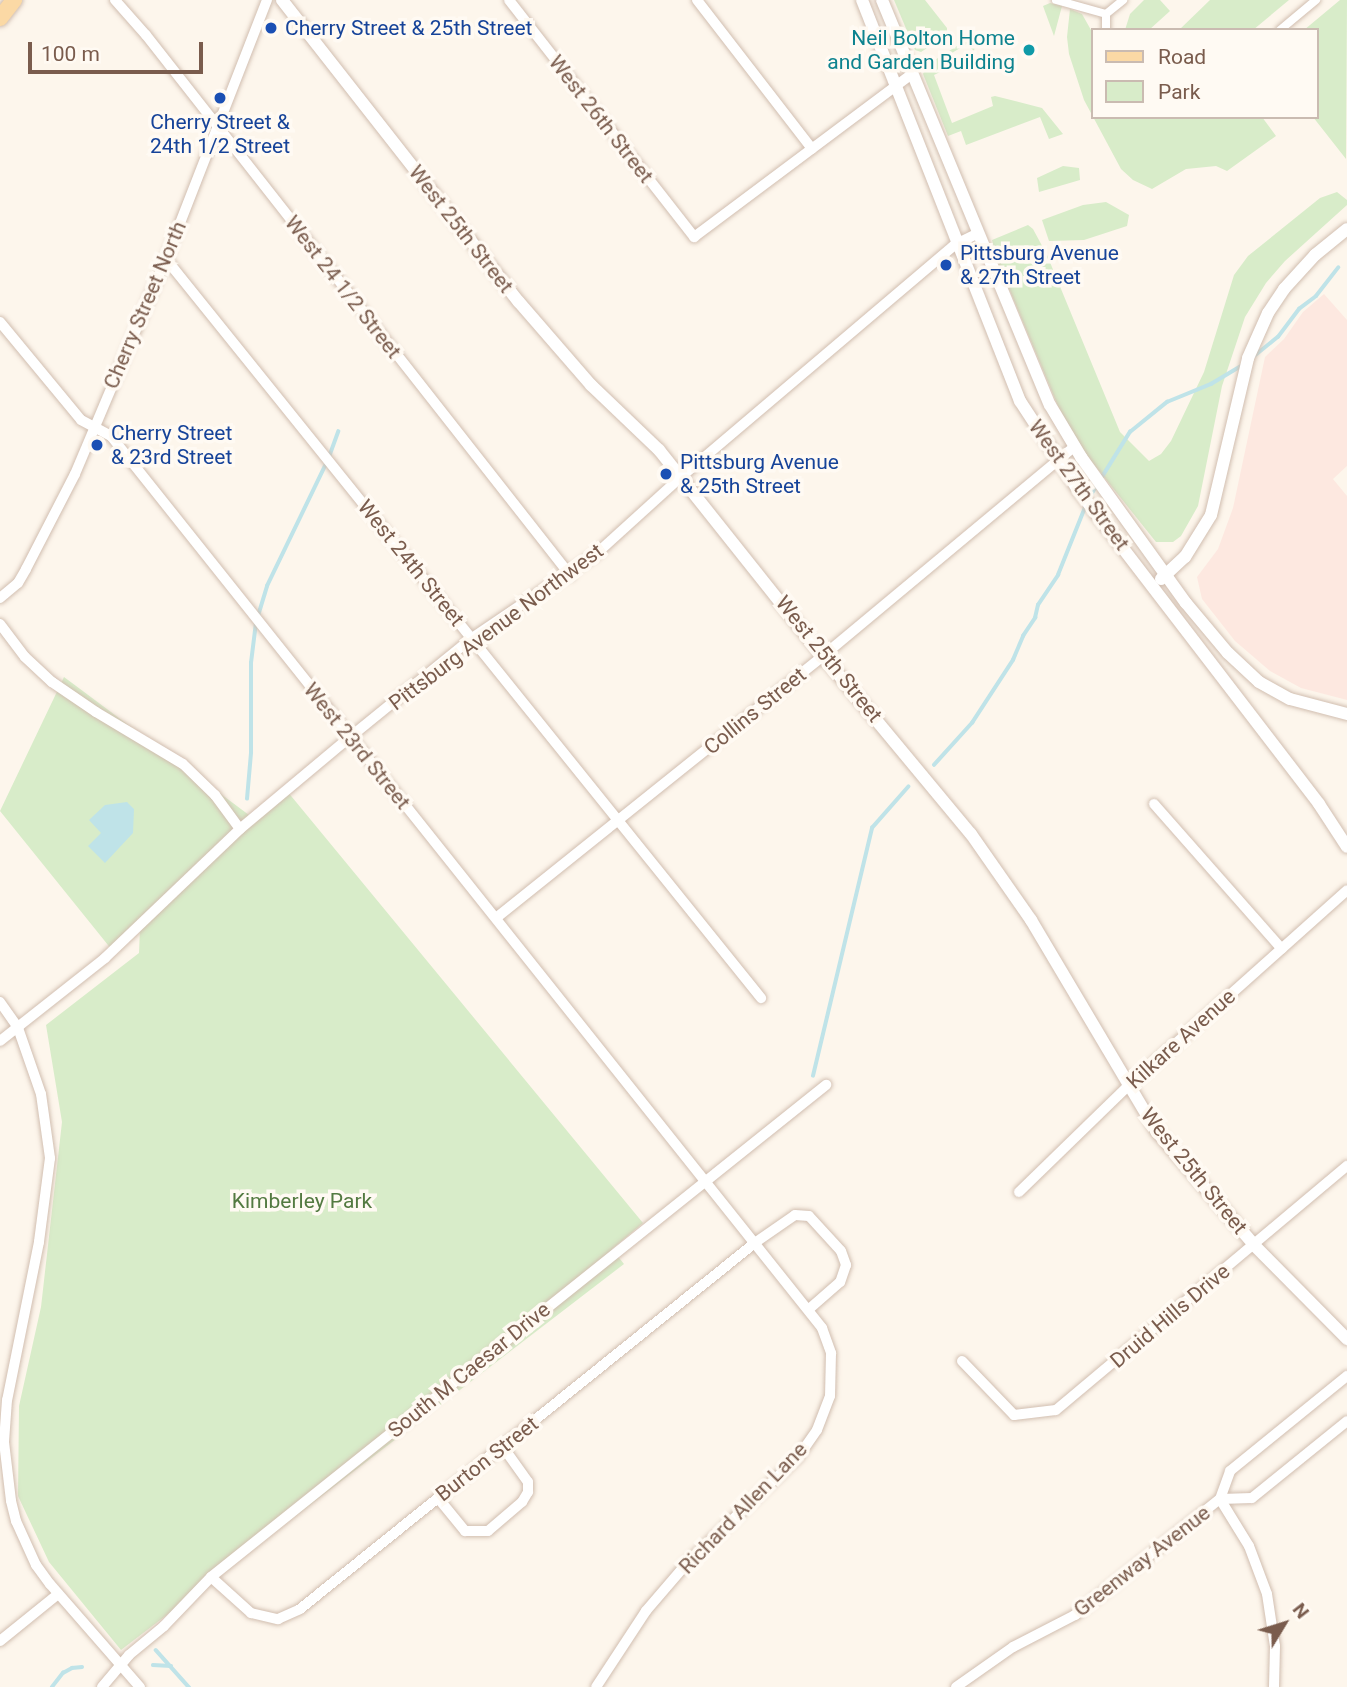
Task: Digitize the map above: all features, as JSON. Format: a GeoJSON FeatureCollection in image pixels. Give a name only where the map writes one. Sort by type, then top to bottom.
{"type":"FeatureCollection","features":[{"type":"Feature","properties":{"kind":"main road"},"geometry":{"type":"LineString","coordinates":[[0,18],[14,0]]}},
{"type":"Feature","properties":{"kind":"street","name":"West 24 1/2 Street"},"geometry":{"type":"LineString","coordinates":[[115,0],[146,35],[570,575]]}},
{"type":"Feature","properties":{"kind":"street","name":"Cherry Street North"},"geometry":{"type":"LineString","coordinates":[[0,598],[18,583],[57,513],[166,259],[267,0]]}},
{"type":"Feature","properties":{"kind":"street","name":"West 25th Street"},"geometry":{"type":"LineString","coordinates":[[282,0],[519,302],[591,385],[643,432],[823,656],[971,834],[1031,920],[1127,1087],[1157,1132],[1255,1246],[1347,1339]]}},
{"type":"Feature","properties":{"kind":"street","name":"West 26th Street"},"geometry":{"type":"LineString","coordinates":[[509,0],[694,237],[812,149]]}},
{"type":"Feature","properties":{"kind":"street"},"geometry":{"type":"LineString","coordinates":[[697,0],[812,149],[912,74]]}},
{"type":"Feature","properties":{"kind":"street","name":"West 27th Street"},"geometry":{"type":"LineString","coordinates":[[862,0],[1020,401],[1056,460],[1319,804],[1347,847]]}},
{"type":"Feature","properties":{"kind":"street","name":"West 27th Street"},"geometry":{"type":"LineString","coordinates":[[882,0],[1050,405],[1074,447],[1166,575],[1228,653],[1259,682],[1290,699],[1347,714]]}},
{"type":"Feature","properties":{"kind":"street"},"geometry":{"type":"LineString","coordinates":[[1056,0],[1107,14]]}},
{"type":"Feature","properties":{"kind":"street"},"geometry":{"type":"LineString","coordinates":[[1107,28],[1107,14],[1123,0]]}},
{"type":"Feature","properties":{"kind":"street"},"geometry":{"type":"LineString","coordinates":[[1282,28],[1316,0]]}},
{"type":"Feature","properties":{"kind":"street"},"geometry":{"type":"LineString","coordinates":[[1153,586],[1199,538],[1211,515],[1248,358],[1268,313],[1315,255],[1347,229]]}},
{"type":"Feature","properties":{"kind":"street","name":"Pittsburg Avenue Northwest"},"geometry":{"type":"LineString","coordinates":[[0,1041],[105,958],[240,829],[349,738],[472,638],[570,575],[681,477],[956,244],[979,233]]}},
{"type":"Feature","properties":{"kind":"street","name":"West 24th Street"},"geometry":{"type":"LineString","coordinates":[[166,259],[761,998]]}},
{"type":"Feature","properties":{"kind":"street","name":"West 23rd Street"},"geometry":{"type":"LineString","coordinates":[[0,322],[81,420],[94,424],[111,436],[349,738],[706,1180]]}},
{"type":"Feature","properties":{"kind":"street","name":"Collins Street"},"geometry":{"type":"LineString","coordinates":[[496,918],[823,656],[1074,447]]}},
{"type":"Feature","properties":{"kind":"street"},"geometry":{"type":"LineString","coordinates":[[0,624],[25,657],[52,682],[106,719],[183,764],[215,795],[240,829]]}},
{"type":"Feature","properties":{"kind":"street"},"geometry":{"type":"LineString","coordinates":[[1154,804],[1282,949]]}},
{"type":"Feature","properties":{"kind":"street","name":"Kilkare Avenue"},"geometry":{"type":"LineString","coordinates":[[1019,1192],[1127,1087],[1347,890]]}},
{"type":"Feature","properties":{"kind":"street"},"geometry":{"type":"LineString","coordinates":[[0,1002],[18,1028],[41,1094],[50,1158],[39,1242],[3,1399],[4,1443],[16,1521],[36,1564],[58,1594],[140,1687]]}},
{"type":"Feature","properties":{"kind":"street","name":"South M Caesar Drive"},"geometry":{"type":"LineString","coordinates":[[102,1687],[211,1577],[826,1085]]}},
{"type":"Feature","properties":{"kind":"street","name":"Druid Hills Drive"},"geometry":{"type":"LineString","coordinates":[[962,1361],[1014,1415],[1056,1410],[1255,1246],[1347,1166]]}},
{"type":"Feature","properties":{"kind":"street","name":"Richard Allen Lane"},"geometry":{"type":"LineString","coordinates":[[596,1687],[646,1611],[688,1562],[798,1457],[817,1430],[830,1396],[831,1353],[822,1328],[810,1308],[706,1180]]}},
{"type":"Feature","properties":{"kind":"street","name":"Burton Street"},"geometry":{"type":"LineString","coordinates":[[211,1577],[251,1612],[278,1619],[300,1609],[756,1242],[795,1215],[809,1216],[841,1251],[846,1265],[840,1282],[810,1308]]}},
{"type":"Feature","properties":{"kind":"street","name":"Greenway Avenue"},"geometry":{"type":"LineString","coordinates":[[956,1687],[1013,1647],[1075,1615],[1220,1499],[1230,1471],[1347,1376]]}},
{"type":"Feature","properties":{"kind":"street","name":"Greenway Avenue"},"geometry":{"type":"LineString","coordinates":[[1220,1499],[1252,1498],[1347,1421]]}},
{"type":"Feature","properties":{"kind":"street"},"geometry":{"type":"LineString","coordinates":[[438,1498],[465,1531],[488,1531],[522,1502],[528,1492],[528,1482],[503,1447]]}},
{"type":"Feature","properties":{"kind":"street"},"geometry":{"type":"LineString","coordinates":[[1220,1499],[1249,1546],[1266,1594],[1275,1646],[1274,1687]]}},
{"type":"Feature","properties":{"kind":"street"},"geometry":{"type":"LineString","coordinates":[[0,1641],[58,1594]]}},
{"type":"Feature","properties":{"kind":"shaded area"},"geometry":{"type":"Polygon","coordinates":[[[1324,294],[1347,320],[1347,466],[1333,479],[1347,496],[1347,700],[1301,688],[1270,671],[1235,641],[1202,599],[1197,577],[1218,549],[1233,508],[1265,357],[1284,339],[1303,312],[1324,294]]]}},
{"type":"Feature","properties":{"kind":"green space"},"geometry":{"type":"Polygon","coordinates":[[[894,0],[925,0],[947,28],[947,35],[921,52],[915,50],[894,0]]]}},
{"type":"Feature","properties":{"kind":"green space"},"geometry":{"type":"Polygon","coordinates":[[[1144,0],[1160,0],[1170,11],[1151,28],[1126,28],[1130,14],[1144,0]]]}},
{"type":"Feature","properties":{"kind":"green space"},"geometry":{"type":"Polygon","coordinates":[[[1210,0],[1289,0],[1255,28],[1181,28],[1210,0]]]}},
{"type":"Feature","properties":{"kind":"green space"},"geometry":{"type":"Polygon","coordinates":[[[1340,0],[1347,0],[1346,159],[1315,119],[1319,119],[1319,28],[1306,28],[1340,0]]]}},
{"type":"Feature","properties":{"kind":"green space"},"geometry":{"type":"Polygon","coordinates":[[[1050,3],[1062,6],[1054,36],[1043,6],[1050,3]]]}},
{"type":"Feature","properties":{"kind":"green space"},"geometry":{"type":"Polygon","coordinates":[[[1070,9],[1082,14],[1091,30],[1092,115],[1084,100],[1069,54],[1067,37],[1070,9]]]}},
{"type":"Feature","properties":{"kind":"green space"},"geometry":{"type":"Polygon","coordinates":[[[968,39],[975,46],[974,51],[967,44],[940,60],[946,69],[934,75],[952,123],[993,106],[991,97],[995,96],[1042,108],[1063,134],[1049,139],[1040,117],[966,145],[961,131],[948,136],[923,74],[927,65],[968,39]]]}},
{"type":"Feature","properties":{"kind":"green space"},"geometry":{"type":"Polygon","coordinates":[[[1094,119],[1263,119],[1276,136],[1227,171],[1216,166],[1186,169],[1152,189],[1133,180],[1121,169],[1094,119]]]}},
{"type":"Feature","properties":{"kind":"green space"},"geometry":{"type":"Polygon","coordinates":[[[1063,166],[1079,168],[1080,180],[1039,192],[1037,178],[1063,166]]]}},
{"type":"Feature","properties":{"kind":"green space"},"geometry":{"type":"Polygon","coordinates":[[[1337,192],[1347,200],[1347,205],[1285,261],[1266,283],[1245,317],[1222,386],[1198,506],[1181,536],[1173,542],[1156,542],[1084,452],[1058,406],[998,262],[992,240],[1028,225],[1033,229],[1047,255],[1120,432],[1149,461],[1161,454],[1171,441],[1204,372],[1234,275],[1248,256],[1320,198],[1337,192]]]}},
{"type":"Feature","properties":{"kind":"green space"},"geometry":{"type":"Polygon","coordinates":[[[1106,202],[1129,215],[1127,226],[1084,240],[1049,241],[1042,220],[1083,205],[1106,202]]]}},
{"type":"Feature","properties":{"kind":"green space","name":"Kimberley Park"},"geometry":{"type":"Polygon","coordinates":[[[64,677],[253,818],[287,791],[643,1223],[612,1249],[624,1264],[121,1650],[49,1562],[18,1496],[19,1406],[41,1307],[62,1122],[46,1025],[139,953],[140,928],[112,950],[0,811],[64,677]]]}},
{"type":"Feature","properties":{"kind":"water"},"geometry":{"type":"Polygon","coordinates":[[[127,802],[134,809],[133,833],[105,863],[88,846],[101,833],[89,820],[105,805],[127,802]]]}},
{"type":"Feature","properties":{"kind":"waterway"},"geometry":{"type":"LineString","coordinates":[[1253,357],[1278,337],[1299,309],[1316,296],[1338,268]]}},
{"type":"Feature","properties":{"kind":"waterway"},"geometry":{"type":"LineString","coordinates":[[1089,498],[1130,432],[1167,402],[1211,384],[1241,366]]}},
{"type":"Feature","properties":{"kind":"waterway"},"geometry":{"type":"LineString","coordinates":[[329,457],[338,432]]}},
{"type":"Feature","properties":{"kind":"waterway"},"geometry":{"type":"LineString","coordinates":[[258,616],[267,586],[326,464]]}},
{"type":"Feature","properties":{"kind":"waterway"},"geometry":{"type":"LineString","coordinates":[[934,765],[972,723],[1013,660],[1023,636],[1035,618],[1038,605],[1058,575],[1086,505]]}},
{"type":"Feature","properties":{"kind":"waterway"},"geometry":{"type":"LineString","coordinates":[[247,799],[251,753],[251,663],[256,623]]}},
{"type":"Feature","properties":{"kind":"waterway"},"geometry":{"type":"LineString","coordinates":[[813,1076],[872,828],[908,787]]}},
{"type":"Feature","properties":{"kind":"waterway"},"geometry":{"type":"LineString","coordinates":[[156,1650],[189,1687]]}},
{"type":"Feature","properties":{"kind":"waterway"},"geometry":{"type":"LineString","coordinates":[[153,1665],[171,1666]]}},
{"type":"Feature","properties":{"kind":"waterway"},"geometry":{"type":"LineString","coordinates":[[52,1687],[63,1673],[82,1667]]}},
{"type":"Feature","properties":{"kind":"place","name":"Cherry Street & 25th Street"},"geometry":{"type":"Point","coordinates":[271,28]}},
{"type":"Feature","properties":{"kind":"place","name":"Neil Bolton Home and Garden Building"},"geometry":{"type":"Point","coordinates":[1029,50]}},
{"type":"Feature","properties":{"kind":"place","name":"Cherry Street & 24th 1/2 Street"},"geometry":{"type":"Point","coordinates":[220,98]}},
{"type":"Feature","properties":{"kind":"place","name":"Pittsburg Avenue & 27th Street"},"geometry":{"type":"Point","coordinates":[946,265]}},
{"type":"Feature","properties":{"kind":"place","name":"Cherry Street & 23rd Street"},"geometry":{"type":"Point","coordinates":[97,445]}},
{"type":"Feature","properties":{"kind":"place","name":"Pittsburg Avenue & 25th Street"},"geometry":{"type":"Point","coordinates":[666,474]}}]}
